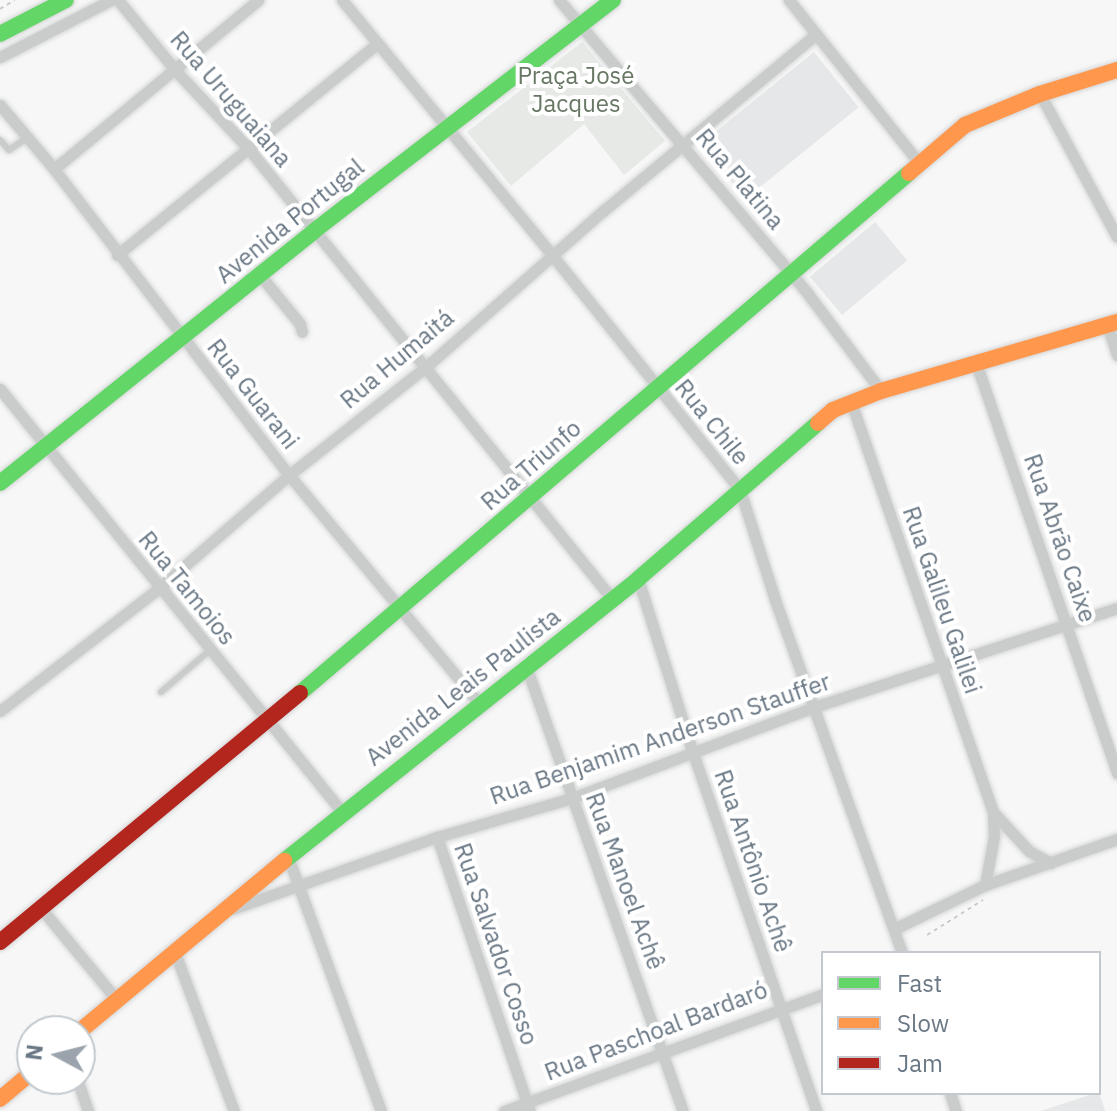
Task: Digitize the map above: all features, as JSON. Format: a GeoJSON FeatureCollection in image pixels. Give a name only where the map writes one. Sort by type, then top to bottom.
{"type":"FeatureCollection","features":[{"type":"Feature","properties":{"kind":"street"},"geometry":{"type":"LineString","coordinates":[[0,34],[66,0]]}},
{"type":"Feature","properties":{"kind":"street"},"geometry":{"type":"LineString","coordinates":[[0,57],[111,0]]}},
{"type":"Feature","properties":{"kind":"street","name":"Rua Uruguaiana"},"geometry":{"type":"LineString","coordinates":[[118,0],[175,70],[248,148],[613,600]]}},
{"type":"Feature","properties":{"kind":"street"},"geometry":{"type":"LineString","coordinates":[[54,169],[258,0]]}},
{"type":"Feature","properties":{"kind":"street","name":"Rua Chile"},"geometry":{"type":"LineString","coordinates":[[342,0],[740,490],[901,951]]}},
{"type":"Feature","properties":{"kind":"street","name":"Rua Platina"},"geometry":{"type":"LineString","coordinates":[[559,0],[791,273],[881,391]]}},
{"type":"Feature","properties":{"kind":"street","name":"Avenida Portugal"},"geometry":{"type":"LineString","coordinates":[[0,483],[314,231],[613,0]]}},
{"type":"Feature","properties":{"kind":"street"},"geometry":{"type":"LineString","coordinates":[[789,0],[920,164]]}},
{"type":"Feature","properties":{"kind":"street","name":"Rua Humaitá"},"geometry":{"type":"LineString","coordinates":[[0,711],[159,588],[289,475],[427,366],[552,255],[816,34]]}},
{"type":"Feature","properties":{"kind":"street"},"geometry":{"type":"LineString","coordinates":[[117,255],[377,44]]}},
{"type":"Feature","properties":{"kind":"street","name":"Rua Triunfo"},"geometry":{"type":"LineString","coordinates":[[0,942],[267,721],[965,125],[1040,94],[1117,70]]}},
{"type":"Feature","properties":{"kind":"street"},"geometry":{"type":"LineString","coordinates":[[1040,94],[1117,237]]}},
{"type":"Feature","properties":{"kind":"street","name":"Rua Guarani"},"geometry":{"type":"LineString","coordinates":[[0,105],[54,169],[181,339],[289,475],[479,703]]}},
{"type":"Feature","properties":{"kind":"street"},"geometry":{"type":"LineString","coordinates":[[260,275],[300,324],[302,332]]}},
{"type":"Feature","properties":{"kind":"street"},"geometry":{"type":"LineString","coordinates":[[1112,323],[1117,355]]}},
{"type":"Feature","properties":{"kind":"street","name":"Avenida Leais Paulista"},"geometry":{"type":"LineString","coordinates":[[96,1018],[218,913],[479,703],[613,600],[833,410],[881,391],[1112,323]]}},
{"type":"Feature","properties":{"kind":"street","name":"Rua Abrão Caixe"},"geometry":{"type":"LineString","coordinates":[[976,363],[1117,773]]}},
{"type":"Feature","properties":{"kind":"street","name":"Rua Tamoios"},"geometry":{"type":"LineString","coordinates":[[0,389],[45,449],[343,813]]}},
{"type":"Feature","properties":{"kind":"street","name":"Rua Galileu Galilei"},"geometry":{"type":"LineString","coordinates":[[851,402],[993,812],[994,836],[986,891]]}},
{"type":"Feature","properties":{"kind":"street","name":"Rua Antônio Achê"},"geometry":{"type":"LineString","coordinates":[[638,579],[692,750],[816,1111]]}},
{"type":"Feature","properties":{"kind":"street","name":"Rua Benjamim Anderson Stauffer"},"geometry":{"type":"LineString","coordinates":[[218,913],[437,837],[572,798],[692,750],[814,707],[1117,608]]}},
{"type":"Feature","properties":{"kind":"street","name":"Rua Manoel Achê"},"geometry":{"type":"LineString","coordinates":[[526,666],[683,1111]]}},
{"type":"Feature","properties":{"kind":"street","name":"Rua Galileu Galilei"},"geometry":{"type":"LineString","coordinates":[[993,812],[1029,851],[1051,863]]}},
{"type":"Feature","properties":{"kind":"street","name":"Rua Salvador Cosso"},"geometry":{"type":"LineString","coordinates":[[437,837],[529,1107]]}},
{"type":"Feature","properties":{"kind":"street"},"geometry":{"type":"LineString","coordinates":[[894,929],[1051,863],[1117,839]]}},
{"type":"Feature","properties":{"kind":"street"},"geometry":{"type":"LineString","coordinates":[[288,857],[381,1111]]}},
{"type":"Feature","properties":{"kind":"street"},"geometry":{"type":"LineString","coordinates":[[40,907],[117,1000]]}},
{"type":"Feature","properties":{"kind":"street"},"geometry":{"type":"LineString","coordinates":[[174,950],[234,1111]]}},
{"type":"Feature","properties":{"kind":"street","name":"Rua Paschoal Bardaró"},"geometry":{"type":"LineString","coordinates":[[504,1111],[529,1107],[780,1007],[821,995]]}},
{"type":"Feature","properties":{"kind":"street"},"geometry":{"type":"LineString","coordinates":[[0,1099],[16,1086]]}},
{"type":"Feature","properties":{"kind":"lane"},"geometry":{"type":"LineString","coordinates":[[0,140],[9,150],[27,138]]}},
{"type":"Feature","properties":{"kind":"lane"},"geometry":{"type":"LineString","coordinates":[[161,692],[210,650]]}},
{"type":"Feature","properties":{"kind":"path"},"geometry":{"type":"LineString","coordinates":[[0,9],[15,0]]}},
{"type":"Feature","properties":{"kind":"path"},"geometry":{"type":"LineString","coordinates":[[927,935],[986,891]]}},
{"type":"Feature","properties":{"kind":"shaded area"},"geometry":{"type":"Polygon","coordinates":[[[814,52],[859,107],[745,199],[701,144],[814,52]]]}},
{"type":"Feature","properties":{"kind":"shaded area"},"geometry":{"type":"Polygon","coordinates":[[[875,222],[907,260],[842,315],[810,277],[875,222]]]}},
{"type":"Feature","properties":{"kind":"shaded area"},"geometry":{"type":"Polygon","coordinates":[[[1090,1095],[1100,1095],[1105,1111],[1041,1111],[1090,1095]]]}},
{"type":"Feature","properties":{"kind":"green space","name":"Praça José Jacques"},"geometry":{"type":"Polygon","coordinates":[[[582,42],[665,141],[624,175],[584,124],[511,186],[467,132],[582,42]]]}},
{"type":"Feature","properties":{"kind":"traffic: fast"},"geometry":{"type":"LineString","coordinates":[[0,34],[66,0]]}},
{"type":"Feature","properties":{"kind":"traffic: fast"},"geometry":{"type":"LineString","coordinates":[[0,483],[314,231],[613,0]]}},
{"type":"Feature","properties":{"kind":"traffic: fast"},"geometry":{"type":"LineString","coordinates":[[300,693],[909,173]]}},
{"type":"Feature","properties":{"kind":"traffic: fast"},"geometry":{"type":"LineString","coordinates":[[284,861],[638,579],[818,423]]}},
{"type":"Feature","properties":{"kind":"traffic: slow"},"geometry":{"type":"LineString","coordinates":[[909,173],[965,125],[1040,94],[1117,70]]}},
{"type":"Feature","properties":{"kind":"traffic: slow"},"geometry":{"type":"LineString","coordinates":[[818,423],[833,410],[881,391],[1117,322]]}},
{"type":"Feature","properties":{"kind":"traffic: slow"},"geometry":{"type":"LineString","coordinates":[[96,1018],[284,861]]}},
{"type":"Feature","properties":{"kind":"traffic: slow"},"geometry":{"type":"LineString","coordinates":[[0,1099],[16,1086]]}},
{"type":"Feature","properties":{"kind":"traffic: jam"},"geometry":{"type":"LineString","coordinates":[[0,942],[300,693]]}}]}
